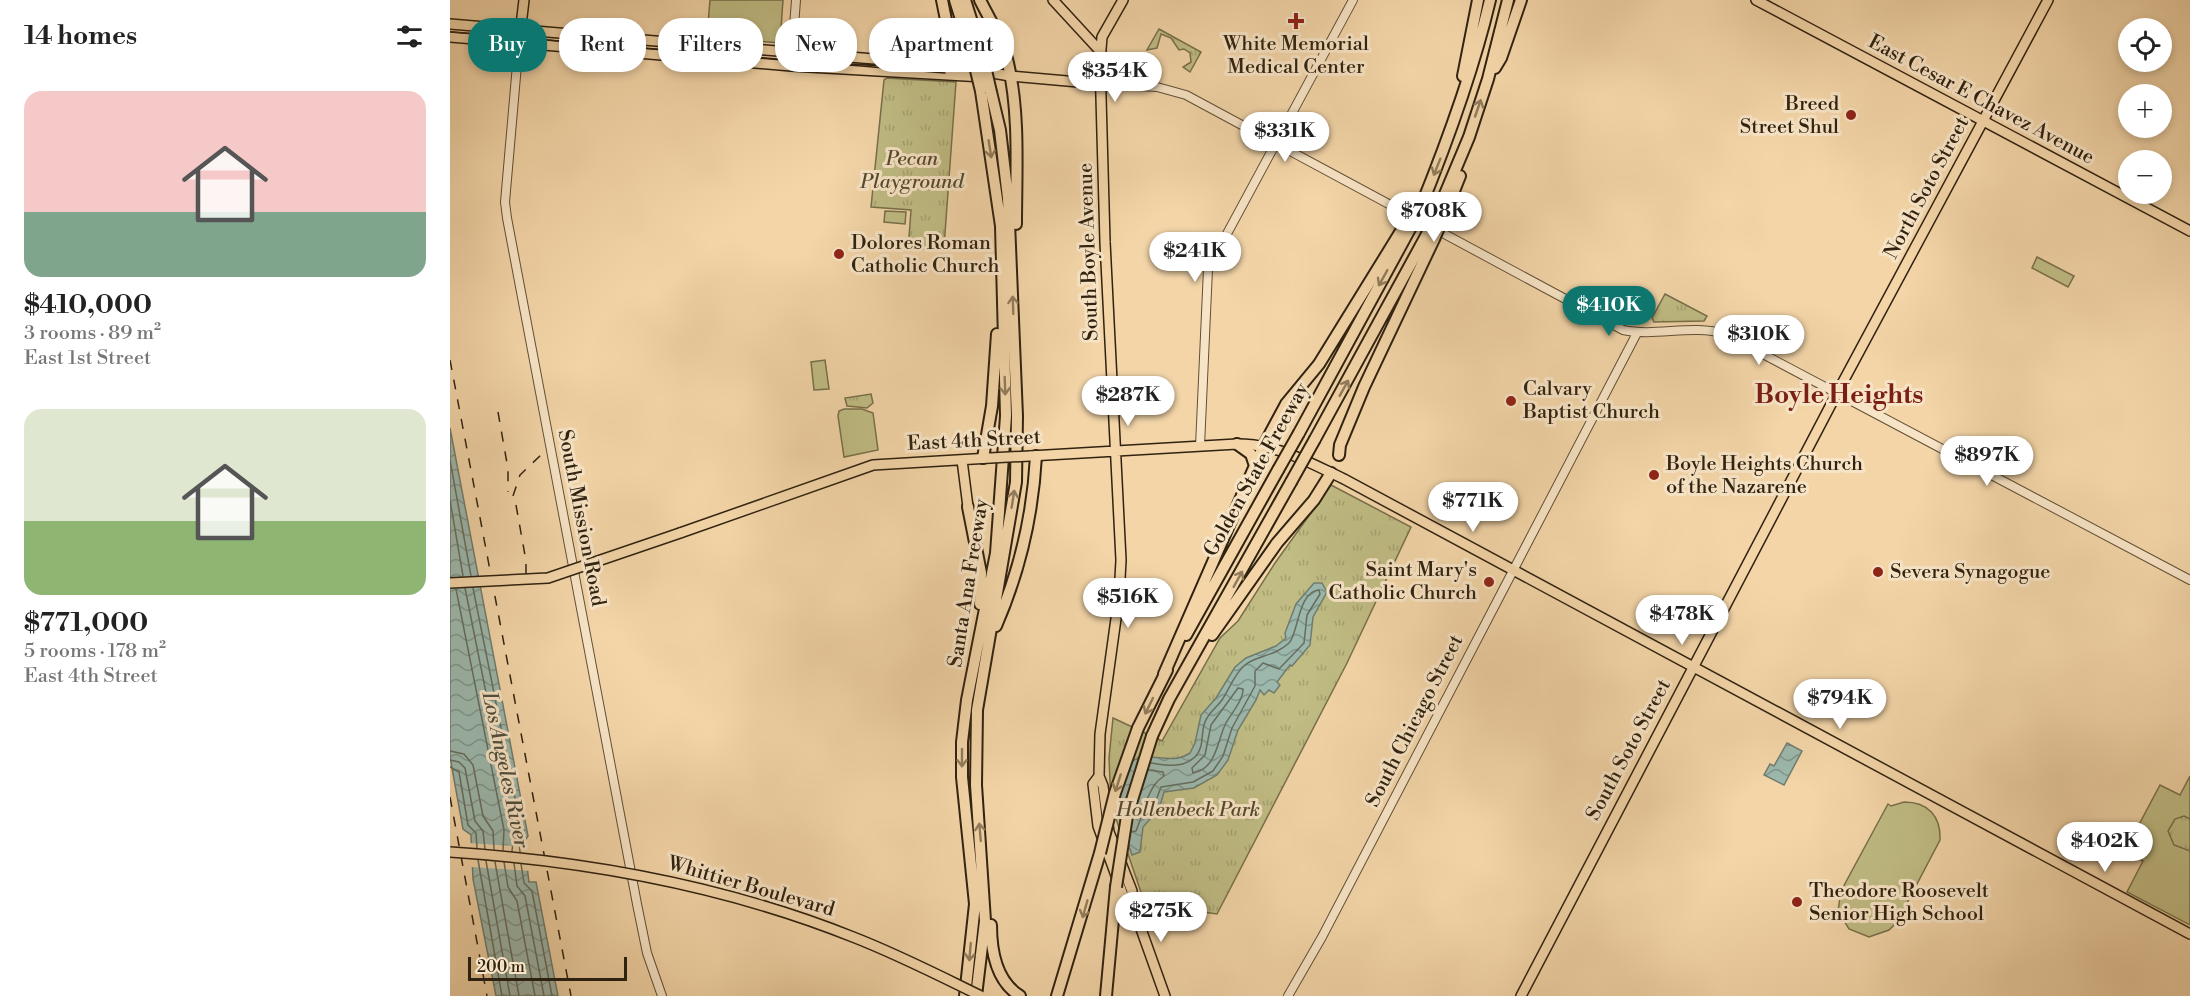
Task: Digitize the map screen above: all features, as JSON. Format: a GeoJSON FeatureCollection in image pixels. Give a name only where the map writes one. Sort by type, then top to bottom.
{"type":"FeatureCollection","features":[{"type":"Feature","properties":{"kind":"highway"},"geometry":{"type":"LineString","coordinates":[[942,0],[946,18]]}},
{"type":"Feature","properties":{"kind":"highway","name":"Santa Ana Freeway"},"geometry":{"type":"LineString","coordinates":[[955,0],[962,18]]}},
{"type":"Feature","properties":{"kind":"highway","name":"Santa Ana Freeway"},"geometry":{"type":"LineString","coordinates":[[965,0],[969,18]]}},
{"type":"Feature","properties":{"kind":"highway"},"geometry":{"type":"LineString","coordinates":[[980,0],[1004,50],[1010,76],[1017,159],[1016,232],[1010,254]]}},
{"type":"Feature","properties":{"kind":"highway"},"geometry":{"type":"LineString","coordinates":[[1451,132],[1478,0]]}},
{"type":"Feature","properties":{"kind":"highway","name":"Golden State Freeway"},"geometry":{"type":"LineString","coordinates":[[1057,996],[1100,853],[1115,793],[1138,728],[1164,674],[1299,433],[1419,206],[1451,132],[1478,51],[1490,0]]}},
{"type":"Feature","properties":{"kind":"highway","name":"Golden State Freeway"},"geometry":{"type":"LineString","coordinates":[[1106,996],[1112,919],[1127,816],[1152,736],[1169,699],[1430,238],[1488,79],[1508,0]]}},
{"type":"Feature","properties":{"kind":"highway"},"geometry":{"type":"LineString","coordinates":[[1488,79],[1501,58],[1521,0]]}},
{"type":"Feature","properties":{"kind":"highway","name":"Santa Ana Freeway"},"geometry":{"type":"LineString","coordinates":[[978,996],[983,948],[985,890],[976,786],[975,738],[977,710],[1016,482],[1017,416],[1008,198],[1000,130],[981,72]]}},
{"type":"Feature","properties":{"kind":"highway","name":"Santa Ana Freeway"},"geometry":{"type":"LineString","coordinates":[[965,996],[975,904],[962,777],[962,742],[967,700],[996,553],[1004,482],[1006,416],[1000,226],[986,92]]}},
{"type":"Feature","properties":{"kind":"highway"},"geometry":{"type":"LineString","coordinates":[[1164,674],[1264,445],[1286,404],[1319,364],[1408,225]]}},
{"type":"Feature","properties":{"kind":"highway"},"geometry":{"type":"LineString","coordinates":[[1339,455],[1340,445],[1364,387],[1430,238]]}},
{"type":"Feature","properties":{"kind":"highway"},"geometry":{"type":"LineString","coordinates":[[986,458],[1002,307]]}},
{"type":"Feature","properties":{"kind":"highway"},"geometry":{"type":"LineString","coordinates":[[1237,444],[1251,454],[1255,466]]}},
{"type":"Feature","properties":{"kind":"highway"},"geometry":{"type":"LineString","coordinates":[[989,640],[1015,574],[1032,501],[1033,456]]}},
{"type":"Feature","properties":{"kind":"highway"},"geometry":{"type":"LineString","coordinates":[[1199,648],[1216,632],[1271,551],[1314,500],[1331,473]]}},
{"type":"Feature","properties":{"kind":"highway"},"geometry":{"type":"LineString","coordinates":[[967,700],[981,597],[981,573],[968,507]]}},
{"type":"Feature","properties":{"kind":"highway"},"geometry":{"type":"LineString","coordinates":[[985,890],[991,904],[994,958],[1004,981],[1020,996]]}},
{"type":"Feature","properties":{"kind":"highway"},"geometry":{"type":"LineString","coordinates":[[1100,996],[1112,919]]}},
{"type":"Feature","properties":{"kind":"main road"},"geometry":{"type":"LineString","coordinates":[[522,18],[524,0]]}},
{"type":"Feature","properties":{"kind":"main road"},"geometry":{"type":"LineString","coordinates":[[1053,0],[1100,51]]}},
{"type":"Feature","properties":{"kind":"main road"},"geometry":{"type":"LineString","coordinates":[[1100,51],[1102,37],[1123,0]]}},
{"type":"Feature","properties":{"kind":"main road","name":"East Cesar E Chavez Avenue"},"geometry":{"type":"LineString","coordinates":[[1756,0],[2190,231]]}},
{"type":"Feature","properties":{"kind":"main road","name":"North Soto Street"},"geometry":{"type":"LineString","coordinates":[[1838,393],[2048,0]]}},
{"type":"Feature","properties":{"kind":"main road"},"geometry":{"type":"LineString","coordinates":[[450,24],[468,25]]}},
{"type":"Feature","properties":{"kind":"main road"},"geometry":{"type":"LineString","coordinates":[[547,31],[775,53]]}},
{"type":"Feature","properties":{"kind":"main road"},"geometry":{"type":"LineString","coordinates":[[450,37],[468,38]]}},
{"type":"Feature","properties":{"kind":"main road"},"geometry":{"type":"LineString","coordinates":[[547,44],[775,65]]}},
{"type":"Feature","properties":{"kind":"main road","name":"South Boyle Avenue"},"geometry":{"type":"LineString","coordinates":[[1100,51],[1105,242],[1121,573],[1100,734],[1099,776],[1093,784],[1098,826],[1123,895],[1131,901],[1165,996]]}},
{"type":"Feature","properties":{"kind":"main road"},"geometry":{"type":"LineString","coordinates":[[857,70],[958,77],[1010,76]]}},
{"type":"Feature","properties":{"kind":"main road"},"geometry":{"type":"LineString","coordinates":[[987,72],[1101,84]]}},
{"type":"Feature","properties":{"kind":"main road","name":"South Soto Street"},"geometry":{"type":"LineString","coordinates":[[1521,996],[1838,393]]}},
{"type":"Feature","properties":{"kind":"main road","name":"East 4th Street"},"geometry":{"type":"LineString","coordinates":[[450,583],[542,580],[873,465],[1237,444],[1264,445],[1282,449],[1331,473],[2190,933]]}},
{"type":"Feature","properties":{"kind":"main road"},"geometry":{"type":"LineString","coordinates":[[1331,473],[1339,455]]}},
{"type":"Feature","properties":{"kind":"main road"},"geometry":{"type":"LineString","coordinates":[[962,460],[968,507]]}},
{"type":"Feature","properties":{"kind":"main road","name":"Whittier Boulevard"},"geometry":{"type":"LineString","coordinates":[[450,852],[596,866],[720,893],[850,936],[918,964],[978,996]]}},
{"type":"Feature","properties":{"kind":"street"},"geometry":{"type":"LineString","coordinates":[[794,18],[796,0]]}},
{"type":"Feature","properties":{"kind":"street"},"geometry":{"type":"LineString","coordinates":[[1200,446],[1208,269],[1353,0]]}},
{"type":"Feature","properties":{"kind":"street","name":"South Mission Road"},"geometry":{"type":"LineString","coordinates":[[516,72],[505,202],[508,229],[639,914],[647,953],[662,996]]}},
{"type":"Feature","properties":{"kind":"street"},"geometry":{"type":"LineString","coordinates":[[1101,84],[1157,87],[1179,92],[1611,324],[1637,333],[1708,329],[1725,334],[2190,580]]}},
{"type":"Feature","properties":{"kind":"street","name":"South Chicago Street"},"geometry":{"type":"LineString","coordinates":[[1288,996],[1322,937],[1511,569],[1637,333]]}},
{"type":"Feature","properties":{"kind":"green space"},"geometry":{"type":"Polygon","coordinates":[[[710,0],[783,0],[782,18],[775,18],[775,43],[763,42],[763,18],[709,18],[710,0]]]}},
{"type":"Feature","properties":{"kind":"green space"},"geometry":{"type":"Polygon","coordinates":[[[1159,29],[1201,52],[1190,72],[1183,67],[1191,62],[1190,53],[1184,49],[1179,50],[1171,38],[1161,34],[1157,48],[1147,50],[1159,29]]]}},
{"type":"Feature","properties":{"kind":"green space","name":"Pecan Playground"},"geometry":{"type":"Polygon","coordinates":[[[887,78],[956,82],[944,247],[908,251],[911,210],[871,207],[884,80],[887,78]]]}},
{"type":"Feature","properties":{"kind":"green space"},"geometry":{"type":"Polygon","coordinates":[[[885,211],[906,212],[905,224],[884,222],[885,211]]]}},
{"type":"Feature","properties":{"kind":"green space"},"geometry":{"type":"Polygon","coordinates":[[[2037,257],[2074,276],[2068,287],[2032,268],[2037,257]]]}},
{"type":"Feature","properties":{"kind":"green space"},"geometry":{"type":"Polygon","coordinates":[[[1665,294],[1707,316],[1704,321],[1654,322],[1652,318],[1665,294]]]}},
{"type":"Feature","properties":{"kind":"green space"},"geometry":{"type":"Polygon","coordinates":[[[825,360],[829,389],[814,390],[811,362],[825,360]]]}},
{"type":"Feature","properties":{"kind":"green space"},"geometry":{"type":"Polygon","coordinates":[[[871,394],[873,403],[867,408],[847,406],[845,398],[871,394]]]}},
{"type":"Feature","properties":{"kind":"green space"},"geometry":{"type":"Polygon","coordinates":[[[862,409],[873,413],[878,450],[844,457],[838,416],[839,411],[862,409]]]}},
{"type":"Feature","properties":{"kind":"green space","name":"Hollenbeck Park"},"geometry":{"type":"Polygon","coordinates":[[[1331,485],[1411,527],[1347,663],[1217,914],[1145,904],[1111,804],[1109,758],[1113,718],[1162,741],[1220,638],[1238,621],[1275,563],[1331,485]]]}},
{"type":"Feature","properties":{"kind":"green space"},"geometry":{"type":"Polygon","coordinates":[[[2190,776],[2190,925],[2127,892],[2143,861],[2125,851],[2160,785],[2180,795],[2190,776]]]}},
{"type":"Feature","properties":{"kind":"green space"},"geometry":{"type":"Polygon","coordinates":[[[1904,802],[1920,805],[1931,812],[1938,824],[1940,840],[1897,922],[1889,930],[1869,937],[1849,929],[1838,911],[1841,891],[1888,804],[1891,806],[1904,802]]]}},
{"type":"Feature","properties":{"kind":"green space"},"geometry":{"type":"Polygon","coordinates":[[[2184,816],[2190,819],[2190,851],[2174,845],[2168,831],[2175,819],[2184,816]]]}},
{"type":"Feature","properties":{"kind":"water","name":"Los Angeles River"},"geometry":{"type":"Polygon","coordinates":[[[450,428],[528,836],[524,842],[529,882],[536,882],[558,996],[496,996],[473,879],[471,835],[463,829],[450,757],[450,428]]]}},
{"type":"Feature","properties":{"kind":"water"},"geometry":{"type":"Polygon","coordinates":[[[1314,583],[1322,583],[1327,592],[1313,617],[1310,645],[1277,682],[1280,685],[1274,693],[1269,690],[1264,695],[1260,690],[1238,730],[1228,760],[1217,775],[1194,788],[1164,792],[1159,809],[1143,827],[1140,852],[1132,855],[1119,800],[1125,766],[1141,758],[1173,759],[1190,753],[1195,743],[1201,715],[1216,698],[1235,667],[1246,658],[1276,646],[1286,638],[1285,633],[1296,604],[1314,583]]]}},
{"type":"Feature","properties":{"kind":"water"},"geometry":{"type":"Polygon","coordinates":[[[1787,743],[1802,751],[1784,785],[1764,775],[1770,764],[1774,766],[1787,743]]]}},
{"type":"Feature","properties":{"kind":"pier"},"geometry":{"type":"Polygon","coordinates":[[[468,843],[528,847],[531,871],[470,867],[468,843]]]}},
{"type":"Feature","properties":{"kind":"tram line"},"geometry":{"type":"LineString","coordinates":[[450,32],[945,73]]}},
{"type":"Feature","properties":{"kind":"railway"},"geometry":{"type":"LineString","coordinates":[[450,360],[571,996]]}},
{"type":"Feature","properties":{"kind":"railway"},"geometry":{"type":"LineString","coordinates":[[498,412],[508,469],[508,492]]}},
{"type":"Feature","properties":{"kind":"railway"},"geometry":{"type":"LineString","coordinates":[[513,496],[520,475],[542,454]]}},
{"type":"Feature","properties":{"kind":"railway"},"geometry":{"type":"LineString","coordinates":[[516,505],[526,561],[526,581]]}},
{"type":"Feature","properties":{"kind":"railway"},"geometry":{"type":"LineString","coordinates":[[450,797],[487,996]]}},
{"type":"Feature","properties":{"kind":"place","name":"White Memorial Medical Center"},"geometry":{"type":"Point","coordinates":[1296,21]}},
{"type":"Feature","properties":{"kind":"place","name":"Breed Street Shul"},"geometry":{"type":"Point","coordinates":[1851,115]}},
{"type":"Feature","properties":{"kind":"place","name":"Dolores Roman Catholic Church"},"geometry":{"type":"Point","coordinates":[839,254]}},
{"type":"Feature","properties":{"kind":"place","name":"Calvary Baptist Church"},"geometry":{"type":"Point","coordinates":[1511,401]}},
{"type":"Feature","properties":{"kind":"place","name":"Boyle Heights Church of the Nazarene"},"geometry":{"type":"Point","coordinates":[1654,475]}},
{"type":"Feature","properties":{"kind":"place","name":"Severa Synagogue"},"geometry":{"type":"Point","coordinates":[1878,572]}},
{"type":"Feature","properties":{"kind":"place","name":"Saint Mary's Catholic Church"},"geometry":{"type":"Point","coordinates":[1489,582]}},
{"type":"Feature","properties":{"kind":"place","name":"Theodore Roosevelt Senior High School"},"geometry":{"type":"Point","coordinates":[1797,902]}},
{"type":"Feature","properties":{"kind":"district","name":"Boyle Heights"},"geometry":{"type":"Point","coordinates":[1839,395]}}]}
